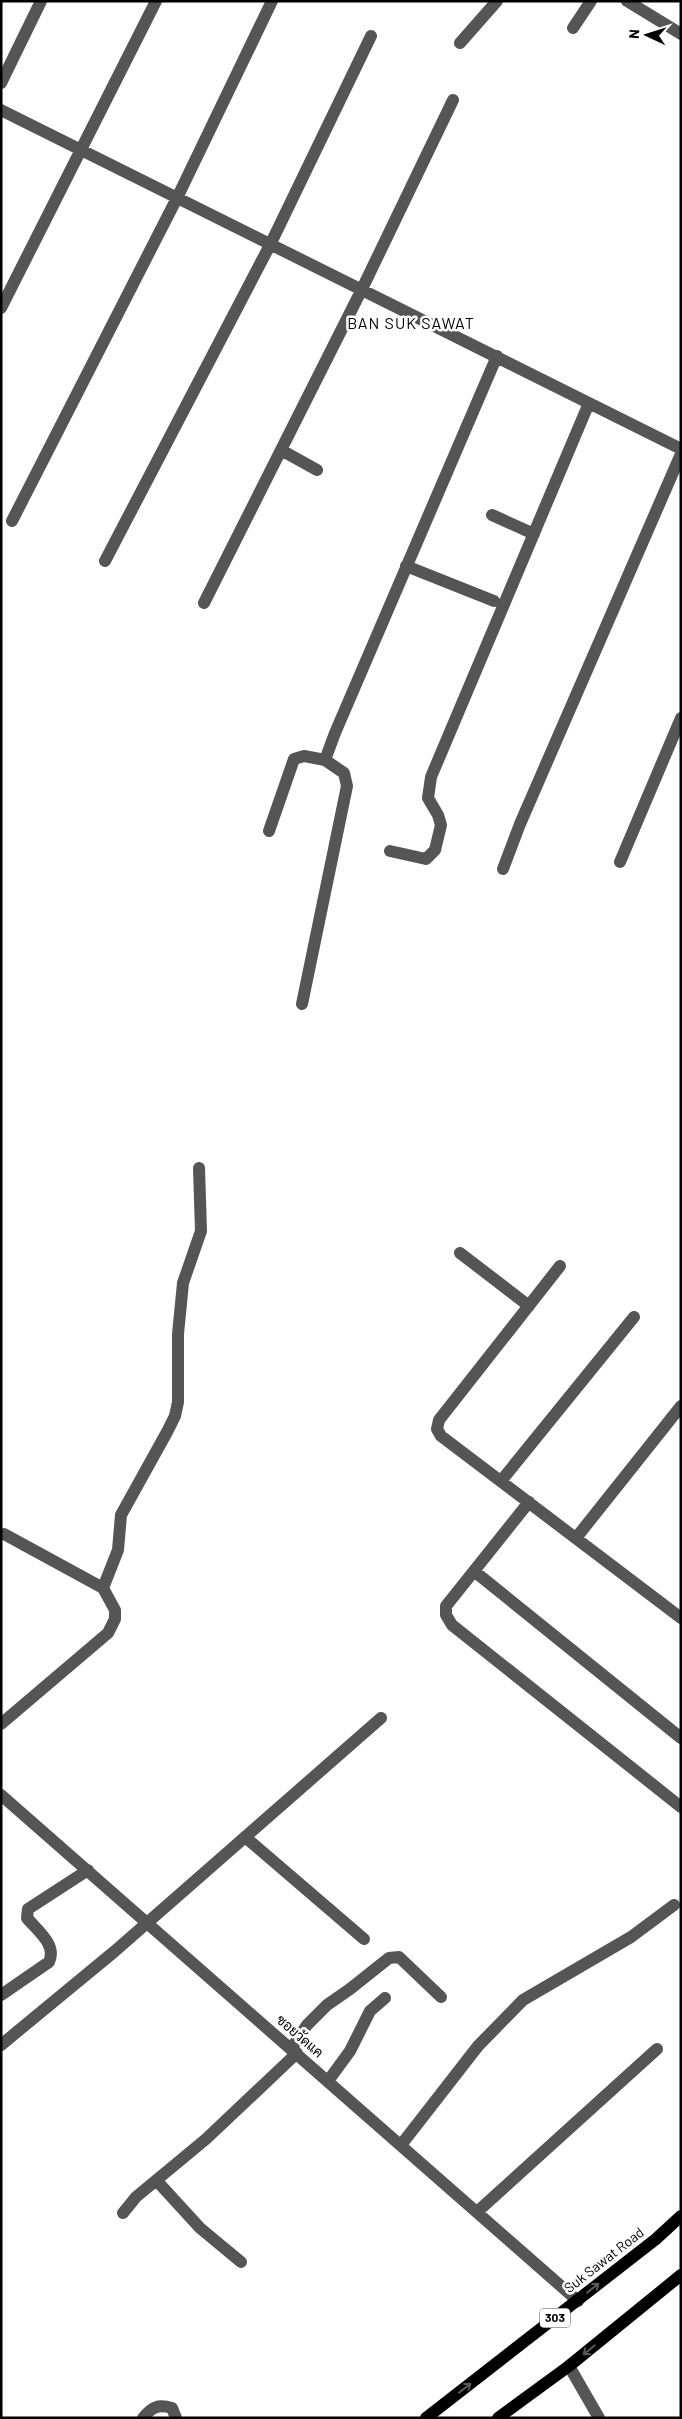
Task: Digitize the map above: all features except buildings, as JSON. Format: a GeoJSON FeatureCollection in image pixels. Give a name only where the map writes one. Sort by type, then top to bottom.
{"type":"FeatureCollection","features":[{"type":"Feature","properties":{"kind":"main road","name":"Suk Sawat Road"},"geometry":{"type":"LineString","coordinates":[[426,2418],[656,2239],[681,2216]]}},
{"type":"Feature","properties":{"kind":"main road"},"geometry":{"type":"LineString","coordinates":[[498,2418],[569,2366],[681,2275]]}},
{"type":"Feature","properties":{"kind":"street"},"geometry":{"type":"LineString","coordinates":[[1,83],[41,1]]}},
{"type":"Feature","properties":{"kind":"street"},"geometry":{"type":"LineString","coordinates":[[1,308],[83,149],[156,1]]}},
{"type":"Feature","properties":{"kind":"street"},"geometry":{"type":"LineString","coordinates":[[12,521],[178,196],[272,1]]}},
{"type":"Feature","properties":{"kind":"street"},"geometry":{"type":"LineString","coordinates":[[460,43],[497,1]]}},
{"type":"Feature","properties":{"kind":"street"},"geometry":{"type":"LineString","coordinates":[[573,28],[591,1]]}},
{"type":"Feature","properties":{"kind":"street"},"geometry":{"type":"LineString","coordinates":[[627,1],[681,34]]}},
{"type":"Feature","properties":{"kind":"street"},"geometry":{"type":"LineString","coordinates":[[105,561],[271,243],[372,36]]}},
{"type":"Feature","properties":{"kind":"street"},"geometry":{"type":"LineString","coordinates":[[204,602],[362,289],[454,100]]}},
{"type":"Feature","properties":{"kind":"street"},"geometry":{"type":"LineString","coordinates":[[1,110],[178,196],[681,449]]}},
{"type":"Feature","properties":{"kind":"street"},"geometry":{"type":"LineString","coordinates":[[325,760],[334,733],[496,356]]}},
{"type":"Feature","properties":{"kind":"street"},"geometry":{"type":"LineString","coordinates":[[390,851],[426,859],[435,850],[441,825],[438,815],[428,798],[431,777],[588,403]]}},
{"type":"Feature","properties":{"kind":"street"},"geometry":{"type":"LineString","coordinates":[[281,450],[317,470]]}},
{"type":"Feature","properties":{"kind":"street"},"geometry":{"type":"LineString","coordinates":[[503,870],[520,824],[681,454]]}},
{"type":"Feature","properties":{"kind":"street"},"geometry":{"type":"LineString","coordinates":[[492,515],[534,534]]}},
{"type":"Feature","properties":{"kind":"street"},"geometry":{"type":"LineString","coordinates":[[406,566],[494,601]]}},
{"type":"Feature","properties":{"kind":"street"},"geometry":{"type":"LineString","coordinates":[[620,862],[681,718]]}},
{"type":"Feature","properties":{"kind":"street"},"geometry":{"type":"LineString","coordinates":[[269,831],[294,759],[304,756],[325,760],[344,773],[347,786],[302,1004]]}},
{"type":"Feature","properties":{"kind":"street"},"geometry":{"type":"LineString","coordinates":[[103,1588],[118,1550],[121,1515],[175,1416],[178,1402],[178,1334],[183,1282],[201,1231],[198,1168]]}},
{"type":"Feature","properties":{"kind":"street"},"geometry":{"type":"LineString","coordinates":[[460,1254],[529,1306]]}},
{"type":"Feature","properties":{"kind":"street"},"geometry":{"type":"LineString","coordinates":[[560,1266],[439,1420],[437,1428],[441,1436],[681,1618]]}},
{"type":"Feature","properties":{"kind":"street"},"geometry":{"type":"LineString","coordinates":[[501,1481],[634,1317]]}},
{"type":"Feature","properties":{"kind":"street"},"geometry":{"type":"LineString","coordinates":[[576,1538],[681,1406]]}},
{"type":"Feature","properties":{"kind":"street"},"geometry":{"type":"LineString","coordinates":[[529,1502],[446,1606],[446,1615],[452,1626],[681,1807]]}},
{"type":"Feature","properties":{"kind":"street"},"geometry":{"type":"LineString","coordinates":[[1,1724],[112,1626],[115,1610],[103,1588],[4,1534]]}},
{"type":"Feature","properties":{"kind":"street"},"geometry":{"type":"LineString","coordinates":[[474,1571],[681,1738]]}},
{"type":"Feature","properties":{"kind":"street"},"geometry":{"type":"LineString","coordinates":[[1,2045],[147,1922],[381,1718]]}},
{"type":"Feature","properties":{"kind":"street","name":"ซอยวัดแค"},"geometry":{"type":"LineString","coordinates":[[1,1795],[578,2300]]}},
{"type":"Feature","properties":{"kind":"street"},"geometry":{"type":"LineString","coordinates":[[245,1837],[364,1939]]}},
{"type":"Feature","properties":{"kind":"street"},"geometry":{"type":"LineString","coordinates":[[1,1995],[49,1962],[52,1956],[52,1949],[28,1918],[28,1909],[88,1870]]}},
{"type":"Feature","properties":{"kind":"street"},"geometry":{"type":"LineString","coordinates":[[401,2145],[478,2046],[523,2000],[631,1936],[674,1905]]}},
{"type":"Feature","properties":{"kind":"street"},"geometry":{"type":"LineString","coordinates":[[123,2213],[136,2197],[157,2182],[237,2111],[294,2051],[307,2025],[327,2005],[388,1958],[400,1957],[441,1997]]}},
{"type":"Feature","properties":{"kind":"street"},"geometry":{"type":"LineString","coordinates":[[328,2081],[350,2051],[370,2011],[385,1998]]}},
{"type":"Feature","properties":{"kind":"street"},"geometry":{"type":"LineString","coordinates":[[477,2212],[657,2049]]}},
{"type":"Feature","properties":{"kind":"street"},"geometry":{"type":"LineString","coordinates":[[157,2182],[196,2224],[241,2262]]}},
{"type":"Feature","properties":{"kind":"street"},"geometry":{"type":"LineString","coordinates":[[569,2366],[599,2418]]}},
{"type":"Feature","properties":{"kind":"street"},"geometry":{"type":"LineString","coordinates":[[143,2418],[154,2406],[162,2405],[172,2408],[176,2418]]}},
{"type":"Feature","properties":{"kind":"district","name":"BAN SUK SAWAT"},"geometry":{"type":"Point","coordinates":[411,323]}}]}
